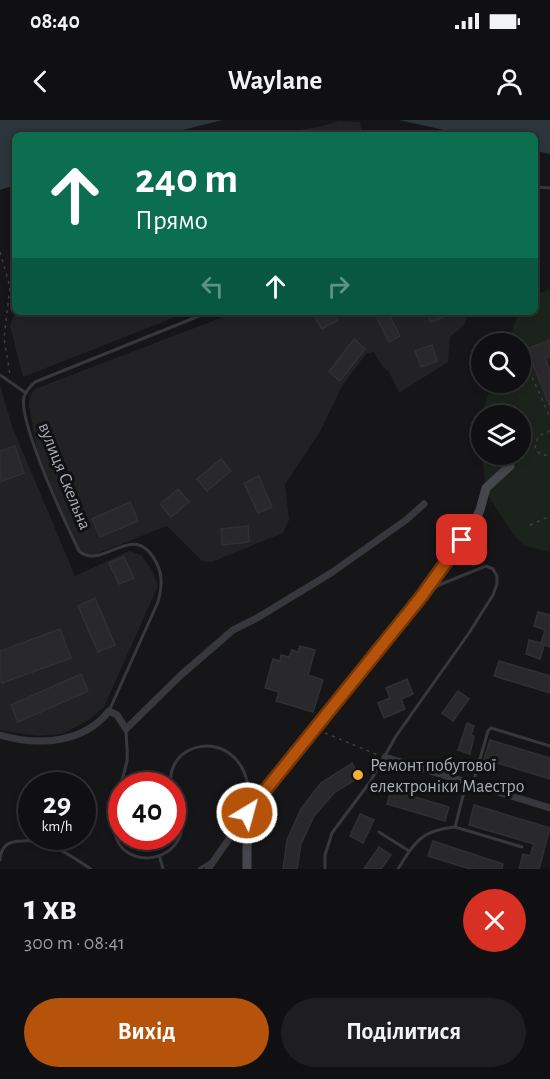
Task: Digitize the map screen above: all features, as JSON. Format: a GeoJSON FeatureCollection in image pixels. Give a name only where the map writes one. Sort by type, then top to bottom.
{"type":"FeatureCollection","features":[{"type":"Feature","properties":{"kind":"street"},"geometry":{"type":"LineString","coordinates":[[208,869],[247,813],[421,597],[472,525],[480,510],[486,488],[510,466]]}},
{"type":"Feature","properties":{"kind":"street"},"geometry":{"type":"LineString","coordinates":[[109,711],[117,715],[126,729],[181,675],[232,630],[257,618],[331,573],[406,520],[424,504]]}},
{"type":"Feature","properties":{"kind":"street","name":"вулиця Скельна"},"geometry":{"type":"LineString","coordinates":[[0,735],[35,741],[69,739],[96,725],[109,711]]}},
{"type":"Feature","properties":{"kind":"street"},"geometry":{"type":"LineString","coordinates":[[385,757],[550,808]]}},
{"type":"Feature","properties":{"kind":"street"},"geometry":{"type":"LineString","coordinates":[[247,813],[247,869]]}},
{"type":"Feature","properties":{"kind":"lane"},"geometry":{"type":"LineString","coordinates":[[0,375],[26,393],[35,382],[202,315]]}},
{"type":"Feature","properties":{"kind":"lane","name":"вулиця Скельна"},"geometry":{"type":"LineString","coordinates":[[26,393],[24,410],[26,422],[79,551],[83,555],[93,557],[129,544],[140,545],[152,555],[161,574],[162,590],[158,602],[109,711]]}},
{"type":"Feature","properties":{"kind":"lane"},"geometry":{"type":"LineString","coordinates":[[325,869],[325,855],[332,833],[370,782],[396,736],[487,604],[496,584],[495,572],[490,566],[475,569],[439,585],[421,597]]}},
{"type":"Feature","properties":{"kind":"lane"},"geometry":{"type":"LineString","coordinates":[[455,827],[491,728],[550,746]]}},
{"type":"Feature","properties":{"kind":"lane"},"geometry":{"type":"LineString","coordinates":[[126,729],[127,758],[117,802],[115,835],[129,855],[143,860],[160,858],[171,850]]}},
{"type":"Feature","properties":{"kind":"lane"},"geometry":{"type":"LineString","coordinates":[[171,772],[174,764],[192,749],[211,745],[226,750],[236,758],[246,776],[248,783],[247,813]]}},
{"type":"Feature","properties":{"kind":"lane"},"geometry":{"type":"LineString","coordinates":[[398,869],[414,842],[444,828],[455,827],[522,847]]}},
{"type":"Feature","properties":{"kind":"lane"},"geometry":{"type":"LineString","coordinates":[[379,832],[409,851]]}},
{"type":"Feature","properties":{"kind":"lane"},"geometry":{"type":"LineString","coordinates":[[0,860],[4,846],[9,842],[39,840],[68,853],[91,869]]}},
{"type":"Feature","properties":{"kind":"lane"},"geometry":{"type":"LineString","coordinates":[[160,858],[163,869]]}},
{"type":"Feature","properties":{"kind":"lane"},"geometry":{"type":"LineString","coordinates":[[199,869],[215,859]]}},
{"type":"Feature","properties":{"kind":"path"},"geometry":{"type":"LineString","coordinates":[[0,252],[10,287],[3,338],[12,384]]}},
{"type":"Feature","properties":{"kind":"path"},"geometry":{"type":"LineString","coordinates":[[531,375],[550,417]]}},
{"type":"Feature","properties":{"kind":"path"},"geometry":{"type":"LineString","coordinates":[[550,431],[538,436],[535,448],[541,455],[550,455]]}},
{"type":"Feature","properties":{"kind":"path"},"geometry":{"type":"LineString","coordinates":[[530,525],[550,516]]}},
{"type":"Feature","properties":{"kind":"path"},"geometry":{"type":"LineString","coordinates":[[314,728],[385,757]]}},
{"type":"Feature","properties":{"kind":"shaded area"},"geometry":{"type":"Polygon","coordinates":[[[0,120],[223,120],[175,132],[12,132],[12,186],[0,190],[0,120]]]}},
{"type":"Feature","properties":{"kind":"shaded area"},"geometry":{"type":"Polygon","coordinates":[[[399,120],[550,120],[550,154],[538,151],[538,132],[453,132],[399,120]]]}},
{"type":"Feature","properties":{"kind":"shaded area"},"geometry":{"type":"Polygon","coordinates":[[[339,121],[360,122],[362,132],[285,132],[319,127],[339,121]]]}},
{"type":"Feature","properties":{"kind":"shaded area"},"geometry":{"type":"Polygon","coordinates":[[[550,289],[550,552],[525,546],[513,534],[486,492],[483,465],[531,465],[531,405],[485,405],[489,393],[531,393],[531,333],[511,333],[518,315],[538,315],[538,294],[550,289]]]}},
{"type":"Feature","properties":{"kind":"shaded area"},"geometry":{"type":"Polygon","coordinates":[[[14,315],[180,315],[23,377],[10,326],[14,315]]]}},
{"type":"Feature","properties":{"kind":"shaded area"},"geometry":{"type":"Polygon","coordinates":[[[228,315],[468,315],[464,325],[450,337],[448,362],[399,393],[389,372],[382,366],[374,352],[366,354],[342,386],[321,430],[285,484],[289,520],[283,533],[212,562],[202,561],[167,526],[91,556],[80,554],[37,451],[29,405],[30,396],[35,389],[228,315]]]}},
{"type":"Feature","properties":{"kind":"shaded area"},"geometry":{"type":"Polygon","coordinates":[[[0,385],[12,426],[75,576],[129,551],[141,555],[152,570],[158,586],[104,707],[87,721],[62,734],[37,736],[0,730],[0,385]]]}},
{"type":"Feature","properties":{"kind":"building"},"geometry":{"type":"Polygon","coordinates":[[[336,315],[338,320],[322,329],[314,316],[336,315]]]}},
{"type":"Feature","properties":{"kind":"building"},"geometry":{"type":"Polygon","coordinates":[[[376,315],[390,315],[400,336],[389,342],[376,315]]]}},
{"type":"Feature","properties":{"kind":"building"},"geometry":{"type":"Polygon","coordinates":[[[428,315],[450,315],[431,322],[428,315]]]}},
{"type":"Feature","properties":{"kind":"building"},"geometry":{"type":"Polygon","coordinates":[[[354,339],[365,349],[340,381],[329,372],[354,339]]]}},
{"type":"Feature","properties":{"kind":"building"},"geometry":{"type":"Polygon","coordinates":[[[550,340],[550,356],[545,358],[550,372],[550,407],[531,359],[531,347],[550,340]]]}},
{"type":"Feature","properties":{"kind":"building"},"geometry":{"type":"Polygon","coordinates":[[[432,345],[437,361],[421,367],[415,351],[432,345]]]}},
{"type":"Feature","properties":{"kind":"building"},"geometry":{"type":"Polygon","coordinates":[[[15,446],[24,473],[0,482],[0,451],[15,446]]]}},
{"type":"Feature","properties":{"kind":"building"},"geometry":{"type":"Polygon","coordinates":[[[221,459],[231,471],[207,491],[197,479],[221,459]]]}},
{"type":"Feature","properties":{"kind":"building"},"geometry":{"type":"Polygon","coordinates":[[[259,476],[272,507],[258,513],[244,483],[259,476]]]}},
{"type":"Feature","properties":{"kind":"building"},"geometry":{"type":"Polygon","coordinates":[[[178,489],[189,502],[171,517],[160,504],[178,489]]]}},
{"type":"Feature","properties":{"kind":"building"},"geometry":{"type":"Polygon","coordinates":[[[130,502],[138,521],[100,537],[92,519],[130,502]]]}},
{"type":"Feature","properties":{"kind":"building"},"geometry":{"type":"Polygon","coordinates":[[[248,526],[249,542],[222,545],[221,529],[248,526]]]}},
{"type":"Feature","properties":{"kind":"building"},"geometry":{"type":"Polygon","coordinates":[[[124,557],[134,578],[119,584],[109,563],[124,557]]]}},
{"type":"Feature","properties":{"kind":"building"},"geometry":{"type":"Polygon","coordinates":[[[95,598],[115,645],[98,652],[78,606],[95,598]]]}},
{"type":"Feature","properties":{"kind":"building"},"geometry":{"type":"Polygon","coordinates":[[[538,612],[550,615],[550,647],[544,645],[540,659],[526,654],[529,640],[541,643],[545,630],[534,626],[538,612]]]}},
{"type":"Feature","properties":{"kind":"building"},"geometry":{"type":"Polygon","coordinates":[[[60,629],[71,658],[2,683],[0,651],[60,629]]]}},
{"type":"Feature","properties":{"kind":"building"},"geometry":{"type":"Polygon","coordinates":[[[300,646],[315,650],[308,675],[323,680],[313,712],[276,701],[279,692],[265,688],[273,659],[280,661],[281,655],[289,657],[292,650],[298,652],[300,646]]]}},
{"type":"Feature","properties":{"kind":"building"},"geometry":{"type":"Polygon","coordinates":[[[499,661],[550,676],[550,693],[494,676],[499,661]]]}},
{"type":"Feature","properties":{"kind":"building"},"geometry":{"type":"Polygon","coordinates":[[[81,674],[88,691],[18,722],[11,705],[81,674]]]}},
{"type":"Feature","properties":{"kind":"building"},"geometry":{"type":"Polygon","coordinates":[[[407,679],[413,694],[401,699],[405,709],[384,718],[378,703],[390,698],[386,688],[407,679]]]}},
{"type":"Feature","properties":{"kind":"building"},"geometry":{"type":"Polygon","coordinates":[[[458,691],[469,699],[453,721],[442,713],[458,691]]]}},
{"type":"Feature","properties":{"kind":"building"},"geometry":{"type":"Polygon","coordinates":[[[467,723],[474,726],[470,754],[458,750],[467,723]]]}},
{"type":"Feature","properties":{"kind":"building"},"geometry":{"type":"Polygon","coordinates":[[[490,740],[550,758],[550,779],[484,759],[490,740]]]}},
{"type":"Feature","properties":{"kind":"building"},"geometry":{"type":"Polygon","coordinates":[[[352,763],[360,777],[335,792],[314,816],[301,844],[297,869],[283,869],[287,840],[301,809],[321,783],[352,763]]]}},
{"type":"Feature","properties":{"kind":"building"},"geometry":{"type":"Polygon","coordinates":[[[391,790],[449,807],[445,821],[387,804],[391,790]]]}},
{"type":"Feature","properties":{"kind":"building"},"geometry":{"type":"Polygon","coordinates":[[[474,805],[550,828],[539,869],[519,869],[523,854],[530,856],[534,844],[469,825],[474,805]]]}},
{"type":"Feature","properties":{"kind":"building"},"geometry":{"type":"Polygon","coordinates":[[[360,814],[374,820],[363,843],[350,836],[360,814]]]}},
{"type":"Feature","properties":{"kind":"building"},"geometry":{"type":"Polygon","coordinates":[[[433,841],[503,864],[502,869],[470,869],[428,856],[433,841]]]}},
{"type":"Feature","properties":{"kind":"building"},"geometry":{"type":"Polygon","coordinates":[[[379,847],[391,855],[381,869],[364,869],[379,847]]]}},
{"type":"Feature","properties":{"kind":"place","name":"Ремонт побутової електроніки Маестро"},"geometry":{"type":"Point","coordinates":[358,775]}},
{"type":"Feature","properties":{"kind":"route"},"geometry":{"type":"LineString","coordinates":[[247,813],[421,597],[462,540]]}}]}
